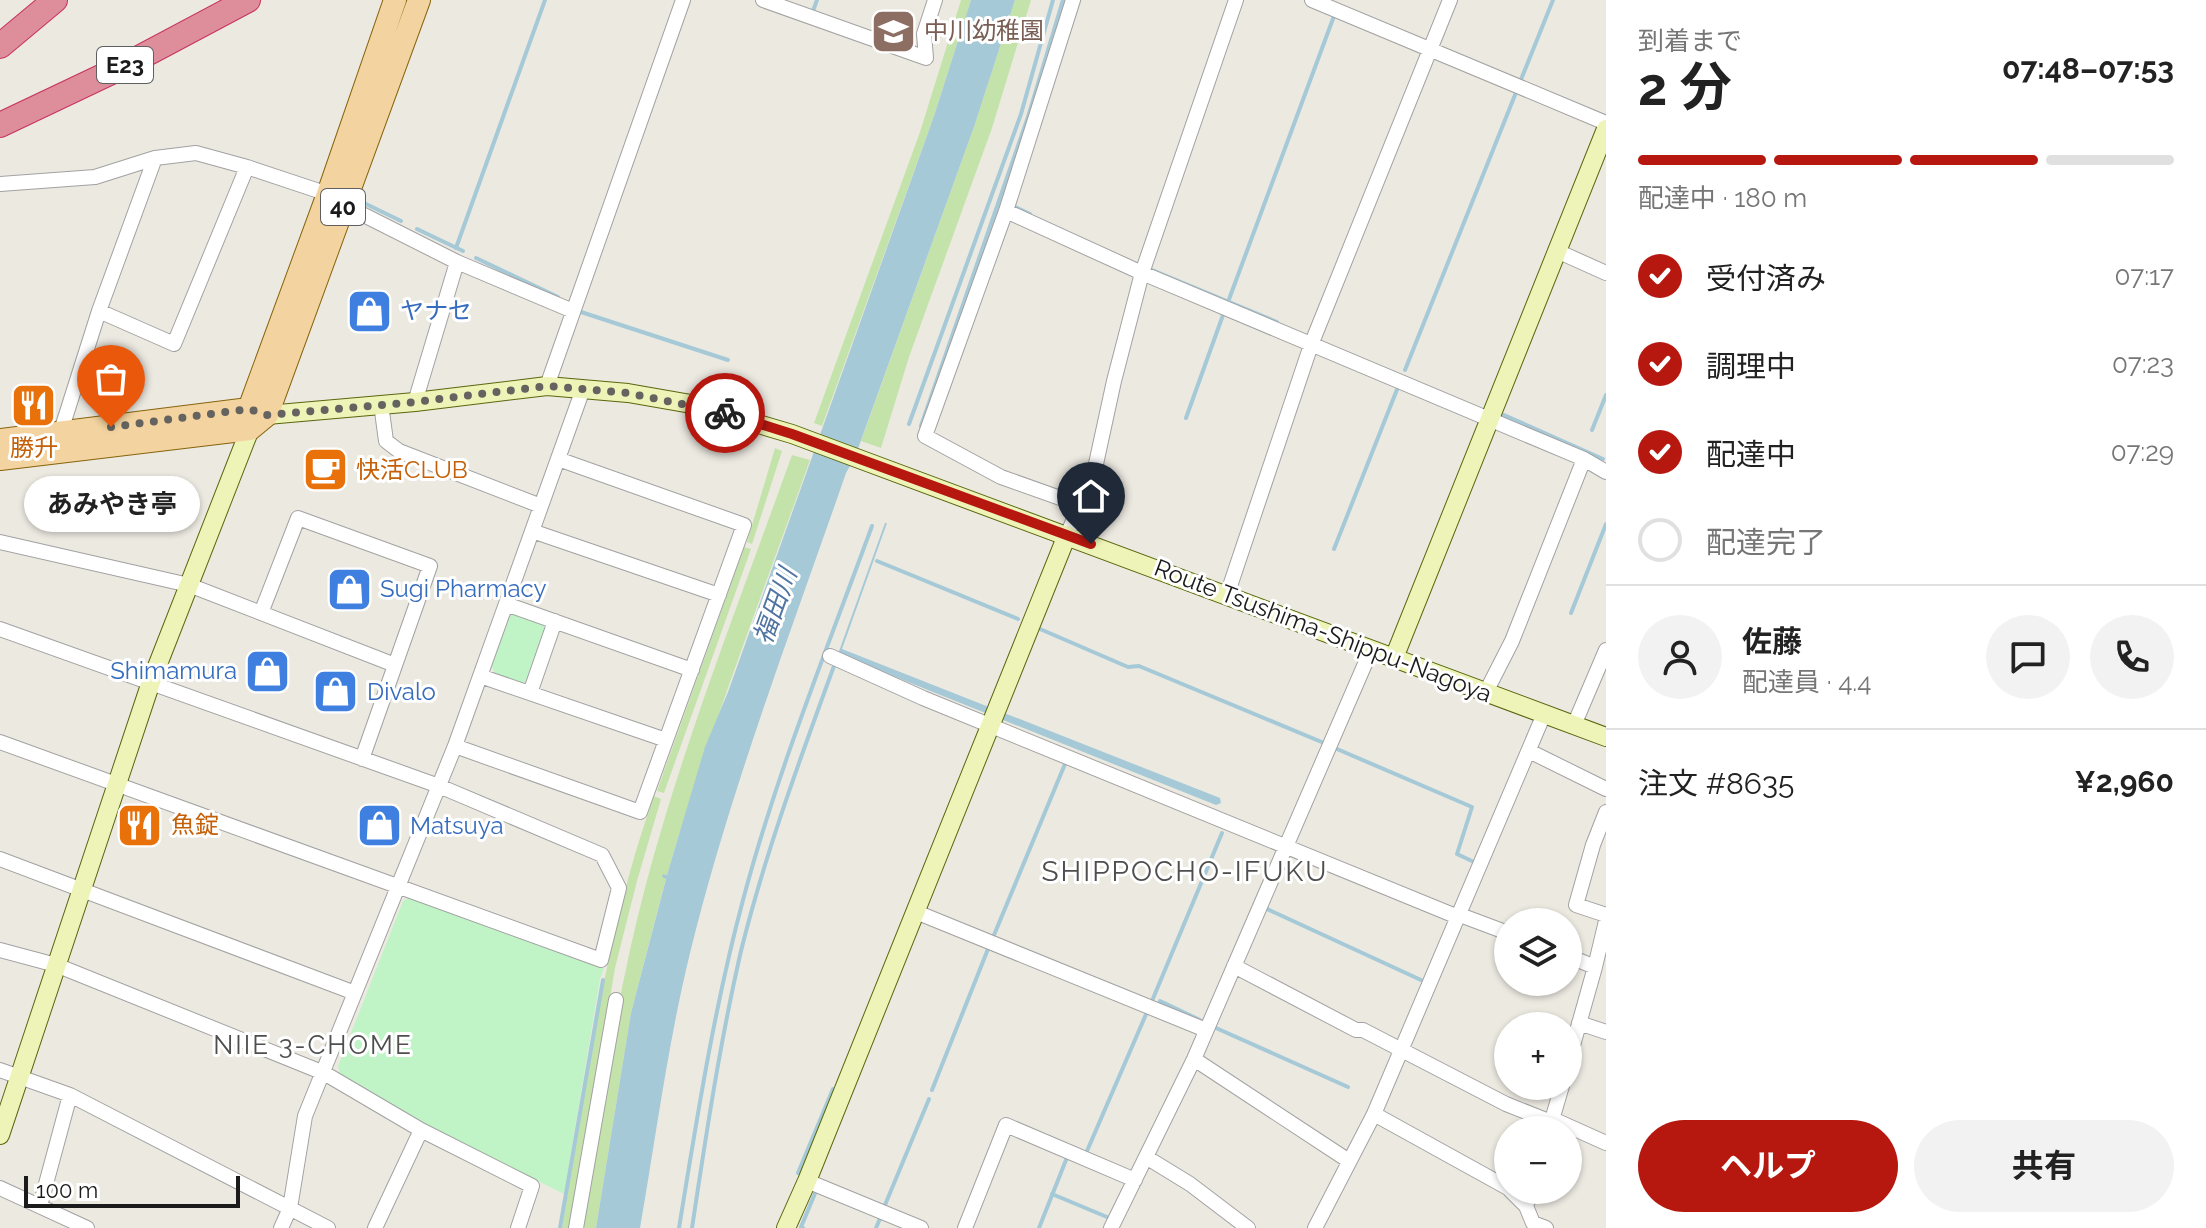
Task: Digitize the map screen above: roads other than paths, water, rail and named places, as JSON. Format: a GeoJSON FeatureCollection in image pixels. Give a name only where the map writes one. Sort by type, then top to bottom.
{"type":"FeatureCollection","features":[{"type":"Feature","properties":{"kind":"highway"},"geometry":{"type":"LineString","coordinates":[[0,46],[55,0]]}},
{"type":"Feature","properties":{"kind":"highway","name":"E23"},"geometry":{"type":"LineString","coordinates":[[0,125],[122,67],[248,0]]}},
{"type":"Feature","properties":{"kind":"main road","name":"40"},"geometry":{"type":"LineString","coordinates":[[336,200],[395,0]]}},
{"type":"Feature","properties":{"kind":"main road","name":"40"},"geometry":{"type":"LineString","coordinates":[[255,418],[336,200],[419,0]]}},
{"type":"Feature","properties":{"kind":"main road"},"geometry":{"type":"LineString","coordinates":[[0,440],[255,418]]}},
{"type":"Feature","properties":{"kind":"main road"},"geometry":{"type":"LineString","coordinates":[[0,459],[255,418]]}},
{"type":"Feature","properties":{"kind":"street"},"geometry":{"type":"LineString","coordinates":[[547,386],[683,0]]}},
{"type":"Feature","properties":{"kind":"street"},"geometry":{"type":"LineString","coordinates":[[763,0],[926,58],[924,34],[935,0]]}},
{"type":"Feature","properties":{"kind":"street"},"geometry":{"type":"LineString","coordinates":[[1073,0],[1006,211],[925,436],[1001,477],[1080,505]]}},
{"type":"Feature","properties":{"kind":"street"},"geometry":{"type":"LineString","coordinates":[[786,1228],[1094,473],[1142,273],[1236,0]]}},
{"type":"Feature","properties":{"kind":"street"},"geometry":{"type":"LineString","coordinates":[[1312,0],[1606,126],[1394,658]]}},
{"type":"Feature","properties":{"kind":"street"},"geometry":{"type":"LineString","coordinates":[[1227,595],[1311,345],[1450,0]]}},
{"type":"Feature","properties":{"kind":"street"},"geometry":{"type":"LineString","coordinates":[[0,184],[95,177],[155,158],[196,153],[247,167],[336,200],[457,262],[573,311]]}},
{"type":"Feature","properties":{"kind":"street"},"geometry":{"type":"LineString","coordinates":[[60,434],[99,311],[155,158]]}},
{"type":"Feature","properties":{"kind":"street"},"geometry":{"type":"LineString","coordinates":[[99,311],[174,344],[247,167]]}},
{"type":"Feature","properties":{"kind":"street"},"geometry":{"type":"LineString","coordinates":[[1006,211],[1142,273],[1584,459],[1606,472]]}},
{"type":"Feature","properties":{"kind":"street"},"geometry":{"type":"LineString","coordinates":[[1557,251],[1606,273]]}},
{"type":"Feature","properties":{"kind":"street"},"geometry":{"type":"LineString","coordinates":[[415,402],[457,262]]}},
{"type":"Feature","properties":{"kind":"street","name":"Route Tsushima-Shippu-Nagoya"},"geometry":{"type":"LineString","coordinates":[[255,418],[547,386],[628,393],[691,404],[755,421],[879,466],[1606,737]]}},
{"type":"Feature","properties":{"kind":"street"},"geometry":{"type":"LineString","coordinates":[[281,1228],[290,1208],[305,1116],[455,746],[583,389]]}},
{"type":"Feature","properties":{"kind":"street"},"geometry":{"type":"LineString","coordinates":[[381,404],[386,441],[399,451],[541,506]]}},
{"type":"Feature","properties":{"kind":"street"},"geometry":{"type":"LineString","coordinates":[[0,1135],[151,682],[255,418]]}},
{"type":"Feature","properties":{"kind":"street"},"geometry":{"type":"LineString","coordinates":[[455,746],[640,812],[719,595],[744,525],[558,459]]}},
{"type":"Feature","properties":{"kind":"street"},"geometry":{"type":"LineString","coordinates":[[1486,692],[1512,641],[1584,459]]}},
{"type":"Feature","properties":{"kind":"street"},"geometry":{"type":"LineString","coordinates":[[261,613],[298,518],[430,566],[362,759]]}},
{"type":"Feature","properties":{"kind":"street"},"geometry":{"type":"LineString","coordinates":[[532,531],[719,595]]}},
{"type":"Feature","properties":{"kind":"street"},"geometry":{"type":"LineString","coordinates":[[0,542],[189,585],[395,665]]}},
{"type":"Feature","properties":{"kind":"street"},"geometry":{"type":"LineString","coordinates":[[506,604],[692,670]]}},
{"type":"Feature","properties":{"kind":"street"},"geometry":{"type":"LineString","coordinates":[[530,693],[555,621]]}},
{"type":"Feature","properties":{"kind":"street"},"geometry":{"type":"LineString","coordinates":[[0,629],[439,786],[602,855],[619,888],[601,960],[0,742]]}},
{"type":"Feature","properties":{"kind":"street"},"geometry":{"type":"LineString","coordinates":[[1111,1228],[1194,1059],[1371,650]]}},
{"type":"Feature","properties":{"kind":"street"},"geometry":{"type":"LineString","coordinates":[[1574,725],[1606,650]]}},
{"type":"Feature","properties":{"kind":"street"},"geometry":{"type":"LineString","coordinates":[[830,656],[994,717],[1286,847],[1494,928]]}},
{"type":"Feature","properties":{"kind":"street"},"geometry":{"type":"LineString","coordinates":[[480,676],[666,740]]}},
{"type":"Feature","properties":{"kind":"street"},"geometry":{"type":"LineString","coordinates":[[1315,1228],[1374,1114],[1544,714]]}},
{"type":"Feature","properties":{"kind":"street"},"geometry":{"type":"LineString","coordinates":[[1529,751],[1606,789]]}},
{"type":"Feature","properties":{"kind":"street"},"geometry":{"type":"LineString","coordinates":[[1582,1015],[1598,974],[1606,918],[1576,905],[1606,812]]}},
{"type":"Feature","properties":{"kind":"street"},"geometry":{"type":"LineString","coordinates":[[0,859],[355,993]]}},
{"type":"Feature","properties":{"kind":"street"},"geometry":{"type":"LineString","coordinates":[[916,912],[1206,1030]]}},
{"type":"Feature","properties":{"kind":"street"},"geometry":{"type":"LineString","coordinates":[[0,950],[56,965],[324,1073],[421,1130],[532,1186],[518,1228]]}},
{"type":"Feature","properties":{"kind":"street"},"geometry":{"type":"LineString","coordinates":[[1234,966],[1530,1116]]}},
{"type":"Feature","properties":{"kind":"street"},"geometry":{"type":"LineString","coordinates":[[576,1228],[616,1000]]}},
{"type":"Feature","properties":{"kind":"street"},"geometry":{"type":"LineString","coordinates":[[1582,1024],[1606,1032]]}},
{"type":"Feature","properties":{"kind":"street"},"geometry":{"type":"LineString","coordinates":[[1194,1059],[1349,1161]]}},
{"type":"Feature","properties":{"kind":"street"},"geometry":{"type":"LineString","coordinates":[[0,1070],[70,1095],[328,1228]]}},
{"type":"Feature","properties":{"kind":"street"},"geometry":{"type":"LineString","coordinates":[[40,1206],[70,1095]]}},
{"type":"Feature","properties":{"kind":"street"},"geometry":{"type":"LineString","coordinates":[[1374,1114],[1494,1181]]}},
{"type":"Feature","properties":{"kind":"street"},"geometry":{"type":"LineString","coordinates":[[965,1228],[1006,1125],[1135,1180]]}},
{"type":"Feature","properties":{"kind":"street"},"geometry":{"type":"LineString","coordinates":[[375,1228],[421,1130]]}},
{"type":"Feature","properties":{"kind":"street"},"geometry":{"type":"LineString","coordinates":[[1582,1132],[1606,1143]]}},
{"type":"Feature","properties":{"kind":"street"},"geometry":{"type":"LineString","coordinates":[[1146,1157],[1190,1184],[1248,1228]]}},
{"type":"Feature","properties":{"kind":"street"},"geometry":{"type":"LineString","coordinates":[[807,1181],[921,1228]]}},
{"type":"Feature","properties":{"kind":"street"},"geometry":{"type":"LineString","coordinates":[[0,1188],[87,1228]]}},
{"type":"Feature","properties":{"kind":"street"},"geometry":{"type":"LineString","coordinates":[[1526,1206],[1537,1226]]}},
{"type":"Feature","properties":{"kind":"water","name":"福田川"},"geometry":{"type":"Polygon","coordinates":[[[971,0],[1015,0],[975,124],[855,457],[846,473],[742,771],[682,987],[640,1228],[596,1228],[631,1013],[666,879],[662,877],[663,874],[667,875],[705,747],[728,692],[934,116],[971,0]]]}},
{"type":"Feature","properties":{"kind":"water"},"geometry":{"type":"Polygon","coordinates":[[[885,523],[842,649],[1220,798],[1221,803],[1216,805],[838,654],[885,523]]]}},
{"type":"Feature","properties":{"kind":"waterway"},"geometry":{"type":"LineString","coordinates":[[456,248],[545,0]]}},
{"type":"Feature","properties":{"kind":"waterway"},"geometry":{"type":"LineString","coordinates":[[813,11],[817,0]]}},
{"type":"Feature","properties":{"kind":"waterway"},"geometry":{"type":"LineString","coordinates":[[909,424],[1021,114],[1053,0]]}},
{"type":"Feature","properties":{"kind":"waterway"},"geometry":{"type":"LineString","coordinates":[[921,426],[1028,117],[1063,0]]}},
{"type":"Feature","properties":{"kind":"waterway"},"geometry":{"type":"LineString","coordinates":[[1520,82],[1553,0]]}},
{"type":"Feature","properties":{"kind":"waterway"},"geometry":{"type":"LineString","coordinates":[[1228,302],[1334,16]]}},
{"type":"Feature","properties":{"kind":"waterway"},"geometry":{"type":"LineString","coordinates":[[1405,370],[1515,95]]}},
{"type":"Feature","properties":{"kind":"waterway"},"geometry":{"type":"LineString","coordinates":[[366,204],[401,221]]}},
{"type":"Feature","properties":{"kind":"waterway"},"geometry":{"type":"LineString","coordinates":[[1013,206],[1030,214]]}},
{"type":"Feature","properties":{"kind":"waterway"},"geometry":{"type":"LineString","coordinates":[[417,229],[463,251]]}},
{"type":"Feature","properties":{"kind":"waterway"},"geometry":{"type":"LineString","coordinates":[[476,258],[558,297]]}},
{"type":"Feature","properties":{"kind":"waterway"},"geometry":{"type":"LineString","coordinates":[[1152,270],[1277,322]]}},
{"type":"Feature","properties":{"kind":"waterway"},"geometry":{"type":"LineString","coordinates":[[581,312],[728,360]]}},
{"type":"Feature","properties":{"kind":"waterway"},"geometry":{"type":"LineString","coordinates":[[1186,418],[1223,315]]}},
{"type":"Feature","properties":{"kind":"waterway"},"geometry":{"type":"LineString","coordinates":[[1334,549],[1398,387]]}},
{"type":"Feature","properties":{"kind":"waterway"},"geometry":{"type":"LineString","coordinates":[[1592,430],[1606,395]]}},
{"type":"Feature","properties":{"kind":"waterway"},"geometry":{"type":"LineString","coordinates":[[1504,415],[1603,459]]}},
{"type":"Feature","properties":{"kind":"waterway"},"geometry":{"type":"LineString","coordinates":[[1571,613],[1606,524]]}},
{"type":"Feature","properties":{"kind":"waterway"},"geometry":{"type":"LineString","coordinates":[[679,1228],[715,1022],[756,852],[872,526]]}},
{"type":"Feature","properties":{"kind":"waterway"},"geometry":{"type":"LineString","coordinates":[[877,561],[1018,619]]}},
{"type":"Feature","properties":{"kind":"waterway"},"geometry":{"type":"LineString","coordinates":[[1040,629],[1128,667],[1139,666],[1324,743]]}},
{"type":"Feature","properties":{"kind":"waterway"},"geometry":{"type":"LineString","coordinates":[[692,1228],[720,1054],[750,915],[796,771],[834,666]]}},
{"type":"Feature","properties":{"kind":"waterway"},"geometry":{"type":"LineString","coordinates":[[1337,749],[1472,807],[1457,854],[1474,862]]}},
{"type":"Feature","properties":{"kind":"waterway"},"geometry":{"type":"LineString","coordinates":[[994,935],[1065,764]]}},
{"type":"Feature","properties":{"kind":"waterway"},"geometry":{"type":"LineString","coordinates":[[1152,1001],[1222,833]]}},
{"type":"Feature","properties":{"kind":"waterway"},"geometry":{"type":"LineString","coordinates":[[1267,909],[1421,980]]}},
{"type":"Feature","properties":{"kind":"waterway"},"geometry":{"type":"LineString","coordinates":[[932,1090],[988,949]]}},
{"type":"Feature","properties":{"kind":"waterway"},"geometry":{"type":"LineString","coordinates":[[560,1228],[603,980]]}},
{"type":"Feature","properties":{"kind":"waterway"},"geometry":{"type":"LineString","coordinates":[[1160,1001],[1200,1020]]}},
{"type":"Feature","properties":{"kind":"waterway"},"geometry":{"type":"LineString","coordinates":[[1087,1151],[1147,1012]]}},
{"type":"Feature","properties":{"kind":"waterway"},"geometry":{"type":"LineString","coordinates":[[1216,1028],[1348,1087]]}},
{"type":"Feature","properties":{"kind":"waterway"},"geometry":{"type":"LineString","coordinates":[[798,1173],[833,1089]]}},
{"type":"Feature","properties":{"kind":"waterway"},"geometry":{"type":"LineString","coordinates":[[885,1205],[929,1099]]}},
{"type":"Feature","properties":{"kind":"waterway"},"geometry":{"type":"LineString","coordinates":[[1039,1228],[1066,1160]]}},
{"type":"Feature","properties":{"kind":"waterway"},"geometry":{"type":"LineString","coordinates":[[803,1228],[816,1191]]}},
{"type":"Feature","properties":{"kind":"waterway"},"geometry":{"type":"LineString","coordinates":[[1052,1194],[1107,1217]]}},
{"type":"Feature","properties":{"kind":"waterway"},"geometry":{"type":"LineString","coordinates":[[876,1228],[881,1216]]}},
{"type":"Feature","properties":{"kind":"place","name":"中川幼稚園"},"geometry":{"type":"Point","coordinates":[893,31]}},
{"type":"Feature","properties":{"kind":"place","name":"ヤナセ"},"geometry":{"type":"Point","coordinates":[369,311]}},
{"type":"Feature","properties":{"kind":"place","name":"勝升"},"geometry":{"type":"Point","coordinates":[34,406]}},
{"type":"Feature","properties":{"kind":"place","name":"あみやき亭"},"geometry":{"type":"Point","coordinates":[111,427]}},
{"type":"Feature","properties":{"kind":"place","name":"快活CLUB"},"geometry":{"type":"Point","coordinates":[325,470]}},
{"type":"Feature","properties":{"kind":"place","name":"Sugi Pharmacy"},"geometry":{"type":"Point","coordinates":[349,589]}},
{"type":"Feature","properties":{"kind":"place","name":"Shimamura"},"geometry":{"type":"Point","coordinates":[268,671]}},
{"type":"Feature","properties":{"kind":"place","name":"Divalo"},"geometry":{"type":"Point","coordinates":[336,692]}},
{"type":"Feature","properties":{"kind":"place","name":"魚錠"},"geometry":{"type":"Point","coordinates":[140,825]}},
{"type":"Feature","properties":{"kind":"place","name":"Matsuya"},"geometry":{"type":"Point","coordinates":[379,826]}},
{"type":"Feature","properties":{"kind":"district","name":"SHIPPOCHO-IFUKU"},"geometry":{"type":"Point","coordinates":[1185,871]}},
{"type":"Feature","properties":{"kind":"district","name":"NIIE 3-CHOME"},"geometry":{"type":"Point","coordinates":[313,1045]}}]}
